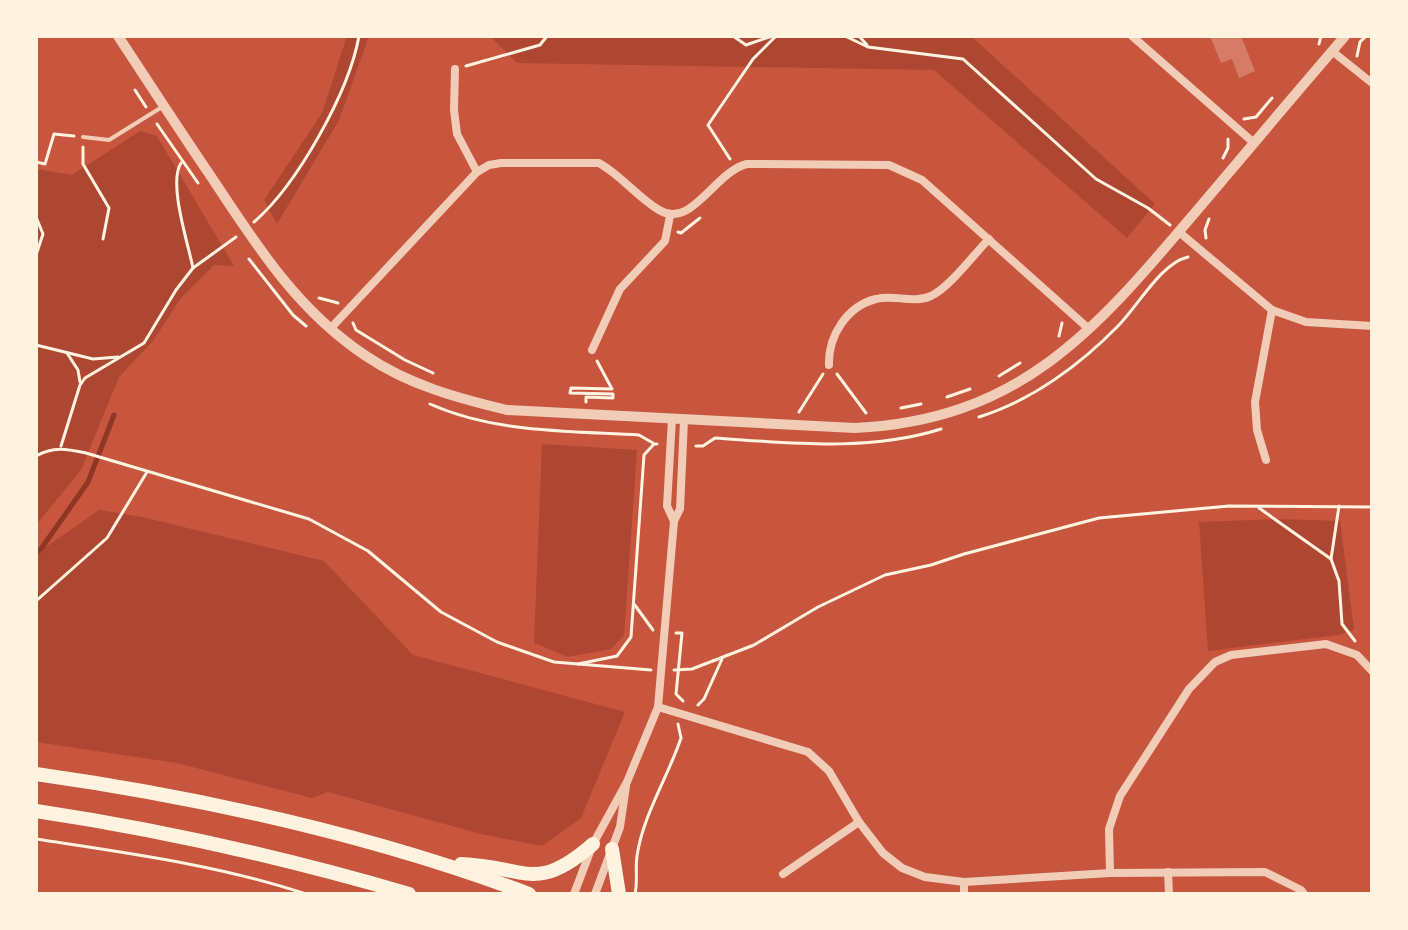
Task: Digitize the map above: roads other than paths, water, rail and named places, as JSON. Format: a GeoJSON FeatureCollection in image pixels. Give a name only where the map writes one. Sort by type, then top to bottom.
{"type":"FeatureCollection","features":[{"type":"Feature","properties":{"kind":"main road"},"geometry":{"type":"LineString","coordinates":[[36,774],[111,784],[290,820],[449,864],[529,894]]}},
{"type":"Feature","properties":{"kind":"main road"},"geometry":{"type":"LineString","coordinates":[[36,811],[213,842],[409,894]]}},
{"type":"Feature","properties":{"kind":"main road"},"geometry":{"type":"LineString","coordinates":[[449,864],[485,865],[522,875],[540,875],[574,861],[593,844]]}},
{"type":"Feature","properties":{"kind":"main road"},"geometry":{"type":"LineString","coordinates":[[612,849],[619,894]]}},
{"type":"Feature","properties":{"kind":"street"},"geometry":{"type":"LineString","coordinates":[[118,36],[223,196],[291,292],[330,329],[367,357],[400,375],[455,398],[507,410],[855,428],[895,426],[949,414],[976,404],[1061,355],[1132,287],[1345,36]]}},
{"type":"Feature","properties":{"kind":"street"},"geometry":{"type":"LineString","coordinates":[[1132,36],[1254,143]]}},
{"type":"Feature","properties":{"kind":"street"},"geometry":{"type":"LineString","coordinates":[[1332,51],[1372,83]]}},
{"type":"Feature","properties":{"kind":"street"},"geometry":{"type":"LineString","coordinates":[[455,69],[457,134],[477,172]]}},
{"type":"Feature","properties":{"kind":"street"},"geometry":{"type":"LineString","coordinates":[[330,329],[477,172],[501,163],[599,163],[670,216],[685,214],[735,167],[747,164],[889,165],[922,180],[1089,329]]}},
{"type":"Feature","properties":{"kind":"street"},"geometry":{"type":"LineString","coordinates":[[592,350],[620,289],[665,241],[670,216]]}},
{"type":"Feature","properties":{"kind":"street"},"geometry":{"type":"LineString","coordinates":[[1179,232],[1272,310],[1306,322],[1372,326]]}},
{"type":"Feature","properties":{"kind":"street"},"geometry":{"type":"LineString","coordinates":[[829,365],[829,354],[838,327],[855,308],[877,298],[910,300],[930,297],[989,239]]}},
{"type":"Feature","properties":{"kind":"street"},"geometry":{"type":"LineString","coordinates":[[1266,460],[1257,430],[1255,402],[1272,310]]}},
{"type":"Feature","properties":{"kind":"street"},"geometry":{"type":"LineString","coordinates":[[672,419],[667,506],[674,521]]}},
{"type":"Feature","properties":{"kind":"street"},"geometry":{"type":"LineString","coordinates":[[574,894],[593,844],[627,782],[658,707],[674,521],[680,509],[684,420]]}},
{"type":"Feature","properties":{"kind":"street"},"geometry":{"type":"LineString","coordinates":[[1110,873],[1109,829],[1120,796],[1189,689],[1215,662],[1231,655],[1326,644],[1357,655],[1372,671]]}},
{"type":"Feature","properties":{"kind":"street"},"geometry":{"type":"LineString","coordinates":[[658,707],[808,752],[829,771],[859,822],[883,853],[902,868],[925,877],[964,882],[1110,873],[1265,872],[1304,894]]}},
{"type":"Feature","properties":{"kind":"street"},"geometry":{"type":"LineString","coordinates":[[595,894],[620,827],[627,782]]}},
{"type":"Feature","properties":{"kind":"street"},"geometry":{"type":"LineString","coordinates":[[783,874],[859,822]]}},
{"type":"Feature","properties":{"kind":"street"},"geometry":{"type":"LineString","coordinates":[[1168,872],[1169,894]]}},
{"type":"Feature","properties":{"kind":"street"},"geometry":{"type":"LineString","coordinates":[[964,882],[964,894]]}},
{"type":"Feature","properties":{"kind":"lane"},"geometry":{"type":"LineString","coordinates":[[83,137],[109,140],[164,106]]}},
{"type":"Feature","properties":{"kind":"waterway"},"geometry":{"type":"LineString","coordinates":[[36,552],[88,482],[114,415]]}}]}
